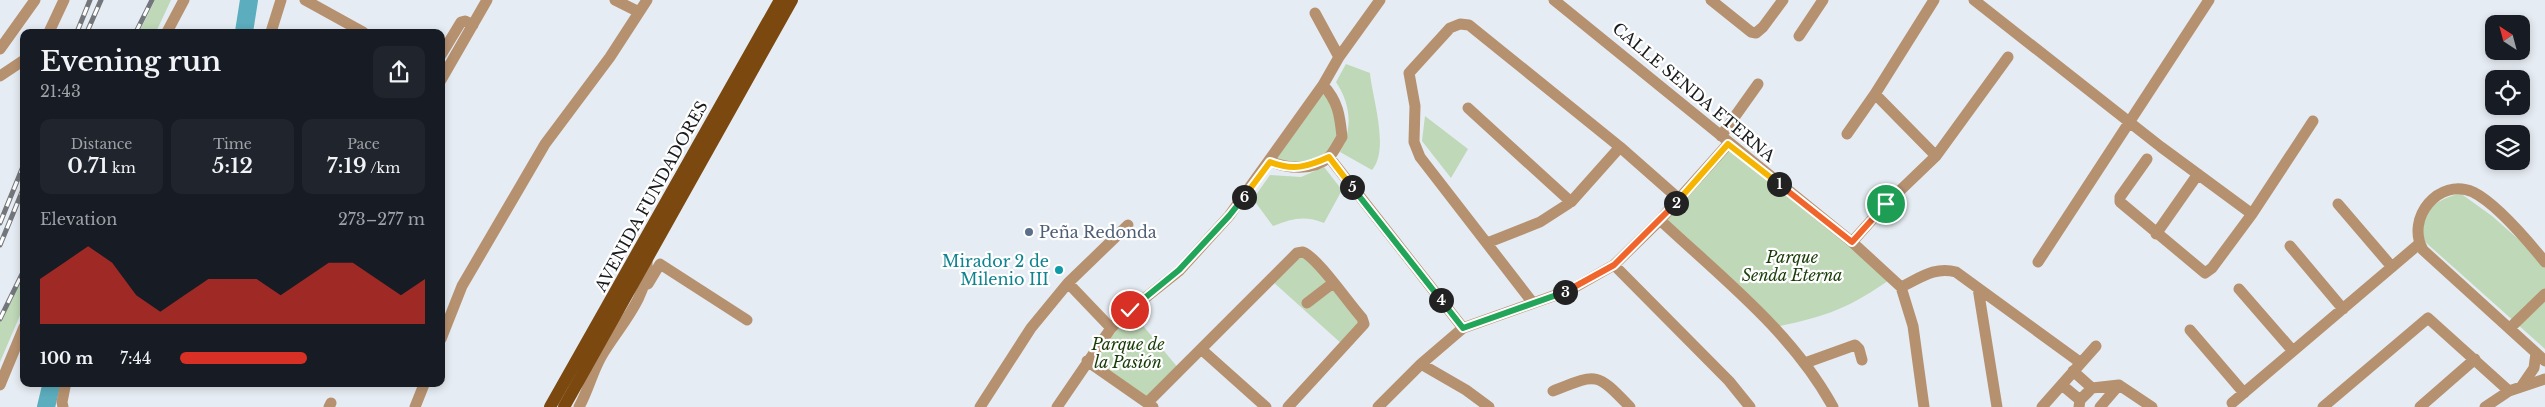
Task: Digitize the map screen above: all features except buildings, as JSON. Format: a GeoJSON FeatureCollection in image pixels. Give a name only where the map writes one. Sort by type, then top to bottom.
{"type":"FeatureCollection","features":[{"type":"Feature","properties":{"kind":"main road","name":"AVENIDA FUNDADORES"},"geometry":{"type":"LineString","coordinates":[[550,407],[780,0]]}},
{"type":"Feature","properties":{"kind":"main road","name":"AVENIDA FUNDADORES"},"geometry":{"type":"LineString","coordinates":[[564,407],[792,0]]}},
{"type":"Feature","properties":{"kind":"street"},"geometry":{"type":"LineString","coordinates":[[0,49],[35,0]]}},
{"type":"Feature","properties":{"kind":"street"},"geometry":{"type":"LineString","coordinates":[[51,29],[64,0]]}},
{"type":"Feature","properties":{"kind":"street"},"geometry":{"type":"LineString","coordinates":[[169,29],[184,0]]}},
{"type":"Feature","properties":{"kind":"street"},"geometry":{"type":"LineString","coordinates":[[272,29],[281,0]]}},
{"type":"Feature","properties":{"kind":"street"},"geometry":{"type":"LineString","coordinates":[[305,0],[358,29]]}},
{"type":"Feature","properties":{"kind":"street"},"geometry":{"type":"LineString","coordinates":[[445,73],[487,0]]}},
{"type":"Feature","properties":{"kind":"street"},"geometry":{"type":"LineString","coordinates":[[615,0],[639,12]]}},
{"type":"Feature","properties":{"kind":"street"},"geometry":{"type":"LineString","coordinates":[[445,329],[462,286],[545,144],[610,57],[647,0]]}},
{"type":"Feature","properties":{"kind":"street"},"geometry":{"type":"LineString","coordinates":[[1057,407],[1111,328],[1179,270],[1229,216],[1270,162],[1380,0]]}},
{"type":"Feature","properties":{"kind":"street","name":"CALLE SENDA ETERNA"},"geometry":{"type":"LineString","coordinates":[[1554,0],[1852,242],[1901,287]]}},
{"type":"Feature","properties":{"kind":"street"},"geometry":{"type":"LineString","coordinates":[[1711,0],[1756,34],[1764,27],[1783,0]]}},
{"type":"Feature","properties":{"kind":"street"},"geometry":{"type":"LineString","coordinates":[[1799,36],[1823,0]]}},
{"type":"Feature","properties":{"kind":"street"},"geometry":{"type":"LineString","coordinates":[[1847,134],[1875,94],[1934,0]]}},
{"type":"Feature","properties":{"kind":"street"},"geometry":{"type":"LineString","coordinates":[[2038,262],[2209,0]]}},
{"type":"Feature","properties":{"kind":"street"},"geometry":{"type":"LineString","coordinates":[[1978,1],[2131,122],[2252,214]]}},
{"type":"Feature","properties":{"kind":"street"},"geometry":{"type":"LineString","coordinates":[[1315,12],[1339,58]]}},
{"type":"Feature","properties":{"kind":"street"},"geometry":{"type":"LineString","coordinates":[[445,48],[461,22],[465,20],[473,25]]}},
{"type":"Feature","properties":{"kind":"street"},"geometry":{"type":"LineString","coordinates":[[1532,303],[1415,148],[1415,106],[1408,80],[1409,73],[1450,28],[1460,24],[1469,25],[1620,146],[1679,198]]}},
{"type":"Feature","properties":{"kind":"street"},"geometry":{"type":"LineString","coordinates":[[1852,242],[1936,156],[2008,57]]}},
{"type":"Feature","properties":{"kind":"street"},"geometry":{"type":"LineString","coordinates":[[0,76],[20,63]]}},
{"type":"Feature","properties":{"kind":"street"},"geometry":{"type":"LineString","coordinates":[[1378,407],[1421,364],[1463,328],[1570,290],[1614,265],[1660,220],[1679,198],[1725,140],[1758,84]]}},
{"type":"Feature","properties":{"kind":"street"},"geometry":{"type":"LineString","coordinates":[[1270,162],[1281,166],[1306,167],[1329,157],[1342,137],[1340,112],[1333,96],[1323,85]]}},
{"type":"Feature","properties":{"kind":"street"},"geometry":{"type":"LineString","coordinates":[[1875,94],[1936,156]]}},
{"type":"Feature","properties":{"kind":"street"},"geometry":{"type":"LineString","coordinates":[[1468,108],[1571,202]]}},
{"type":"Feature","properties":{"kind":"street"},"geometry":{"type":"LineString","coordinates":[[2147,159],[2119,200],[2156,234],[2205,273],[2212,268],[2252,214],[2313,121]]}},
{"type":"Feature","properties":{"kind":"street"},"geometry":{"type":"LineString","coordinates":[[1487,244],[1540,222],[1571,202],[1620,146]]}},
{"type":"Feature","properties":{"kind":"street"},"geometry":{"type":"LineString","coordinates":[[1329,157],[1463,328]]}},
{"type":"Feature","properties":{"kind":"street"},"geometry":{"type":"LineString","coordinates":[[2156,234],[2198,174]]}},
{"type":"Feature","properties":{"kind":"street"},"geometry":{"type":"LineString","coordinates":[[2545,262],[2498,212],[2474,193],[2461,190],[2441,194],[2425,206],[2417,223],[2419,244],[2423,250],[2545,361]]}},
{"type":"Feature","properties":{"kind":"street"},"geometry":{"type":"LineString","coordinates":[[2338,204],[2392,267]]}},
{"type":"Feature","properties":{"kind":"street"},"geometry":{"type":"LineString","coordinates":[[1660,220],[1775,327],[1806,363],[1833,407]]}},
{"type":"Feature","properties":{"kind":"street"},"geometry":{"type":"LineString","coordinates":[[980,407],[1031,328],[1068,283],[1128,225]]}},
{"type":"Feature","properties":{"kind":"street"},"geometry":{"type":"LineString","coordinates":[[2232,403],[2419,244]]}},
{"type":"Feature","properties":{"kind":"street"},"geometry":{"type":"LineString","coordinates":[[2290,246],[2343,309]]}},
{"type":"Feature","properties":{"kind":"street"},"geometry":{"type":"LineString","coordinates":[[1087,361],[1151,404],[1201,349],[1300,252],[1309,255],[1362,318],[1364,324],[1288,407]]}},
{"type":"Feature","properties":{"kind":"street"},"geometry":{"type":"LineString","coordinates":[[636,304],[647,281],[647,260]]}},
{"type":"Feature","properties":{"kind":"street"},"geometry":{"type":"LineString","coordinates":[[579,407],[600,358],[660,264],[748,320]]}},
{"type":"Feature","properties":{"kind":"street"},"geometry":{"type":"LineString","coordinates":[[1614,265],[1729,381],[1750,407]]}},
{"type":"Feature","properties":{"kind":"street"},"geometry":{"type":"LineString","coordinates":[[1924,407],[1913,326],[1901,287],[1935,270],[1946,269],[1956,272],[1978,288],[2077,367],[2092,388]]}},
{"type":"Feature","properties":{"kind":"street"},"geometry":{"type":"LineString","coordinates":[[1068,283],[1111,328]]}},
{"type":"Feature","properties":{"kind":"street"},"geometry":{"type":"LineString","coordinates":[[1306,303],[1333,283]]}},
{"type":"Feature","properties":{"kind":"street"},"geometry":{"type":"LineString","coordinates":[[1978,288],[1996,407]]}},
{"type":"Feature","properties":{"kind":"street"},"geometry":{"type":"LineString","coordinates":[[2239,288],[2293,351]]}},
{"type":"Feature","properties":{"kind":"street"},"geometry":{"type":"LineString","coordinates":[[2510,328],[2545,294]]}},
{"type":"Feature","properties":{"kind":"street"},"geometry":{"type":"LineString","coordinates":[[2323,407],[2426,319],[2431,319],[2509,391]]}},
{"type":"Feature","properties":{"kind":"street"},"geometry":{"type":"LineString","coordinates":[[2190,330],[2244,393]]}},
{"type":"Feature","properties":{"kind":"street"},"geometry":{"type":"LineString","coordinates":[[0,385],[20,337]]}},
{"type":"Feature","properties":{"kind":"street"},"geometry":{"type":"LineString","coordinates":[[1806,363],[1855,345],[1859,349],[1862,360]]}},
{"type":"Feature","properties":{"kind":"street"},"geometry":{"type":"LineString","coordinates":[[2042,407],[2096,346]]}},
{"type":"Feature","properties":{"kind":"street"},"geometry":{"type":"LineString","coordinates":[[1201,349],[1266,407]]}},
{"type":"Feature","properties":{"kind":"street"},"geometry":{"type":"LineString","coordinates":[[2521,387],[2534,368],[2536,353]]}},
{"type":"Feature","properties":{"kind":"street"},"geometry":{"type":"LineString","coordinates":[[2420,407],[2475,359]]}},
{"type":"Feature","properties":{"kind":"street"},"geometry":{"type":"LineString","coordinates":[[1421,364],[1466,390],[1489,407]]}},
{"type":"Feature","properties":{"kind":"street"},"geometry":{"type":"LineString","coordinates":[[1553,391],[1588,377],[1597,378],[1606,382],[1630,407]]}},
{"type":"Feature","properties":{"kind":"street"},"geometry":{"type":"LineString","coordinates":[[2485,407],[2509,391],[2545,379]]}},
{"type":"Feature","properties":{"kind":"street"},"geometry":{"type":"LineString","coordinates":[[2062,385],[2080,404],[2092,388],[2119,384],[2152,407]]}},
{"type":"Feature","properties":{"kind":"street"},"geometry":{"type":"LineString","coordinates":[[2100,407],[2119,384]]}},
{"type":"Feature","properties":{"kind":"street"},"geometry":{"type":"LineString","coordinates":[[63,407],[65,387]]}},
{"type":"Feature","properties":{"kind":"street"},"geometry":{"type":"LineString","coordinates":[[415,407],[422,387]]}},
{"type":"Feature","properties":{"kind":"green space"},"geometry":{"type":"Polygon","coordinates":[[[155,0],[171,0],[157,29],[140,29],[155,0]]]}},
{"type":"Feature","properties":{"kind":"green space"},"geometry":{"type":"Polygon","coordinates":[[[1346,64],[1370,73],[1380,136],[1380,149],[1372,170],[1340,152],[1347,134],[1348,117],[1345,99],[1336,82],[1346,64]]]}},
{"type":"Feature","properties":{"kind":"green space"},"geometry":{"type":"Polygon","coordinates":[[[1323,85],[1342,137],[1329,157],[1306,167],[1270,161],[1323,85]]]}},
{"type":"Feature","properties":{"kind":"green space"},"geometry":{"type":"Polygon","coordinates":[[[1425,116],[1468,149],[1451,178],[1422,141],[1425,116]]]}},
{"type":"Feature","properties":{"kind":"green space","name":"Parque Senda Eterna"},"geometry":{"type":"Polygon","coordinates":[[[1728,144],[1892,278],[1863,297],[1836,310],[1775,327],[1660,220],[1728,144]]]}},
{"type":"Feature","properties":{"kind":"green space"},"geometry":{"type":"Polygon","coordinates":[[[1324,167],[1342,190],[1324,223],[1310,219],[1298,219],[1273,226],[1253,199],[1270,175],[1301,177],[1324,167]]]}},
{"type":"Feature","properties":{"kind":"green space"},"geometry":{"type":"Polygon","coordinates":[[[2460,193],[2492,216],[2533,252],[2545,268],[2545,349],[2423,240],[2424,221],[2430,208],[2442,200],[2460,193]]]}},
{"type":"Feature","properties":{"kind":"green space"},"geometry":{"type":"Polygon","coordinates":[[[1300,252],[1362,318],[1343,345],[1271,280],[1300,252]]]}},
{"type":"Feature","properties":{"kind":"green space"},"geometry":{"type":"Polygon","coordinates":[[[20,276],[20,315],[0,362],[0,316],[20,276]]]}},
{"type":"Feature","properties":{"kind":"green space","name":"Parque de la Pasión"},"geometry":{"type":"Polygon","coordinates":[[[1130,310],[1179,369],[1148,402],[1087,361],[1130,310]]]}},
{"type":"Feature","properties":{"kind":"waterway"},"geometry":{"type":"LineString","coordinates":[[244,29],[249,0]]}},
{"type":"Feature","properties":{"kind":"waterway"},"geometry":{"type":"LineString","coordinates":[[46,407],[51,387]]}},
{"type":"Feature","properties":{"kind":"railway"},"geometry":{"type":"LineString","coordinates":[[78,29],[90,0]]}},
{"type":"Feature","properties":{"kind":"railway"},"geometry":{"type":"LineString","coordinates":[[88,29],[101,0]]}},
{"type":"Feature","properties":{"kind":"railway"},"geometry":{"type":"LineString","coordinates":[[138,29],[152,0]]}},
{"type":"Feature","properties":{"kind":"railway"},"geometry":{"type":"LineString","coordinates":[[0,223],[20,174]]}},
{"type":"Feature","properties":{"kind":"railway"},"geometry":{"type":"LineString","coordinates":[[0,245],[20,197]]}},
{"type":"Feature","properties":{"kind":"railway"},"geometry":{"type":"LineString","coordinates":[[0,319],[20,278]]}},
{"type":"Feature","properties":{"kind":"place","name":"Peña Redonda"},"geometry":{"type":"Point","coordinates":[1029,232]}},
{"type":"Feature","properties":{"kind":"place","name":"Mirador 2 de Milenio III"},"geometry":{"type":"Point","coordinates":[1059,270]}},
{"type":"Feature","properties":{"kind":"route"},"geometry":{"type":"LineString","coordinates":[[1130,310],[1179,270],[1229,216],[1270,162],[1281,166],[1306,167],[1329,157],[1463,328],[1570,290],[1614,265],[1660,220],[1728,144],[1852,242],[1886,204]]}}]}
